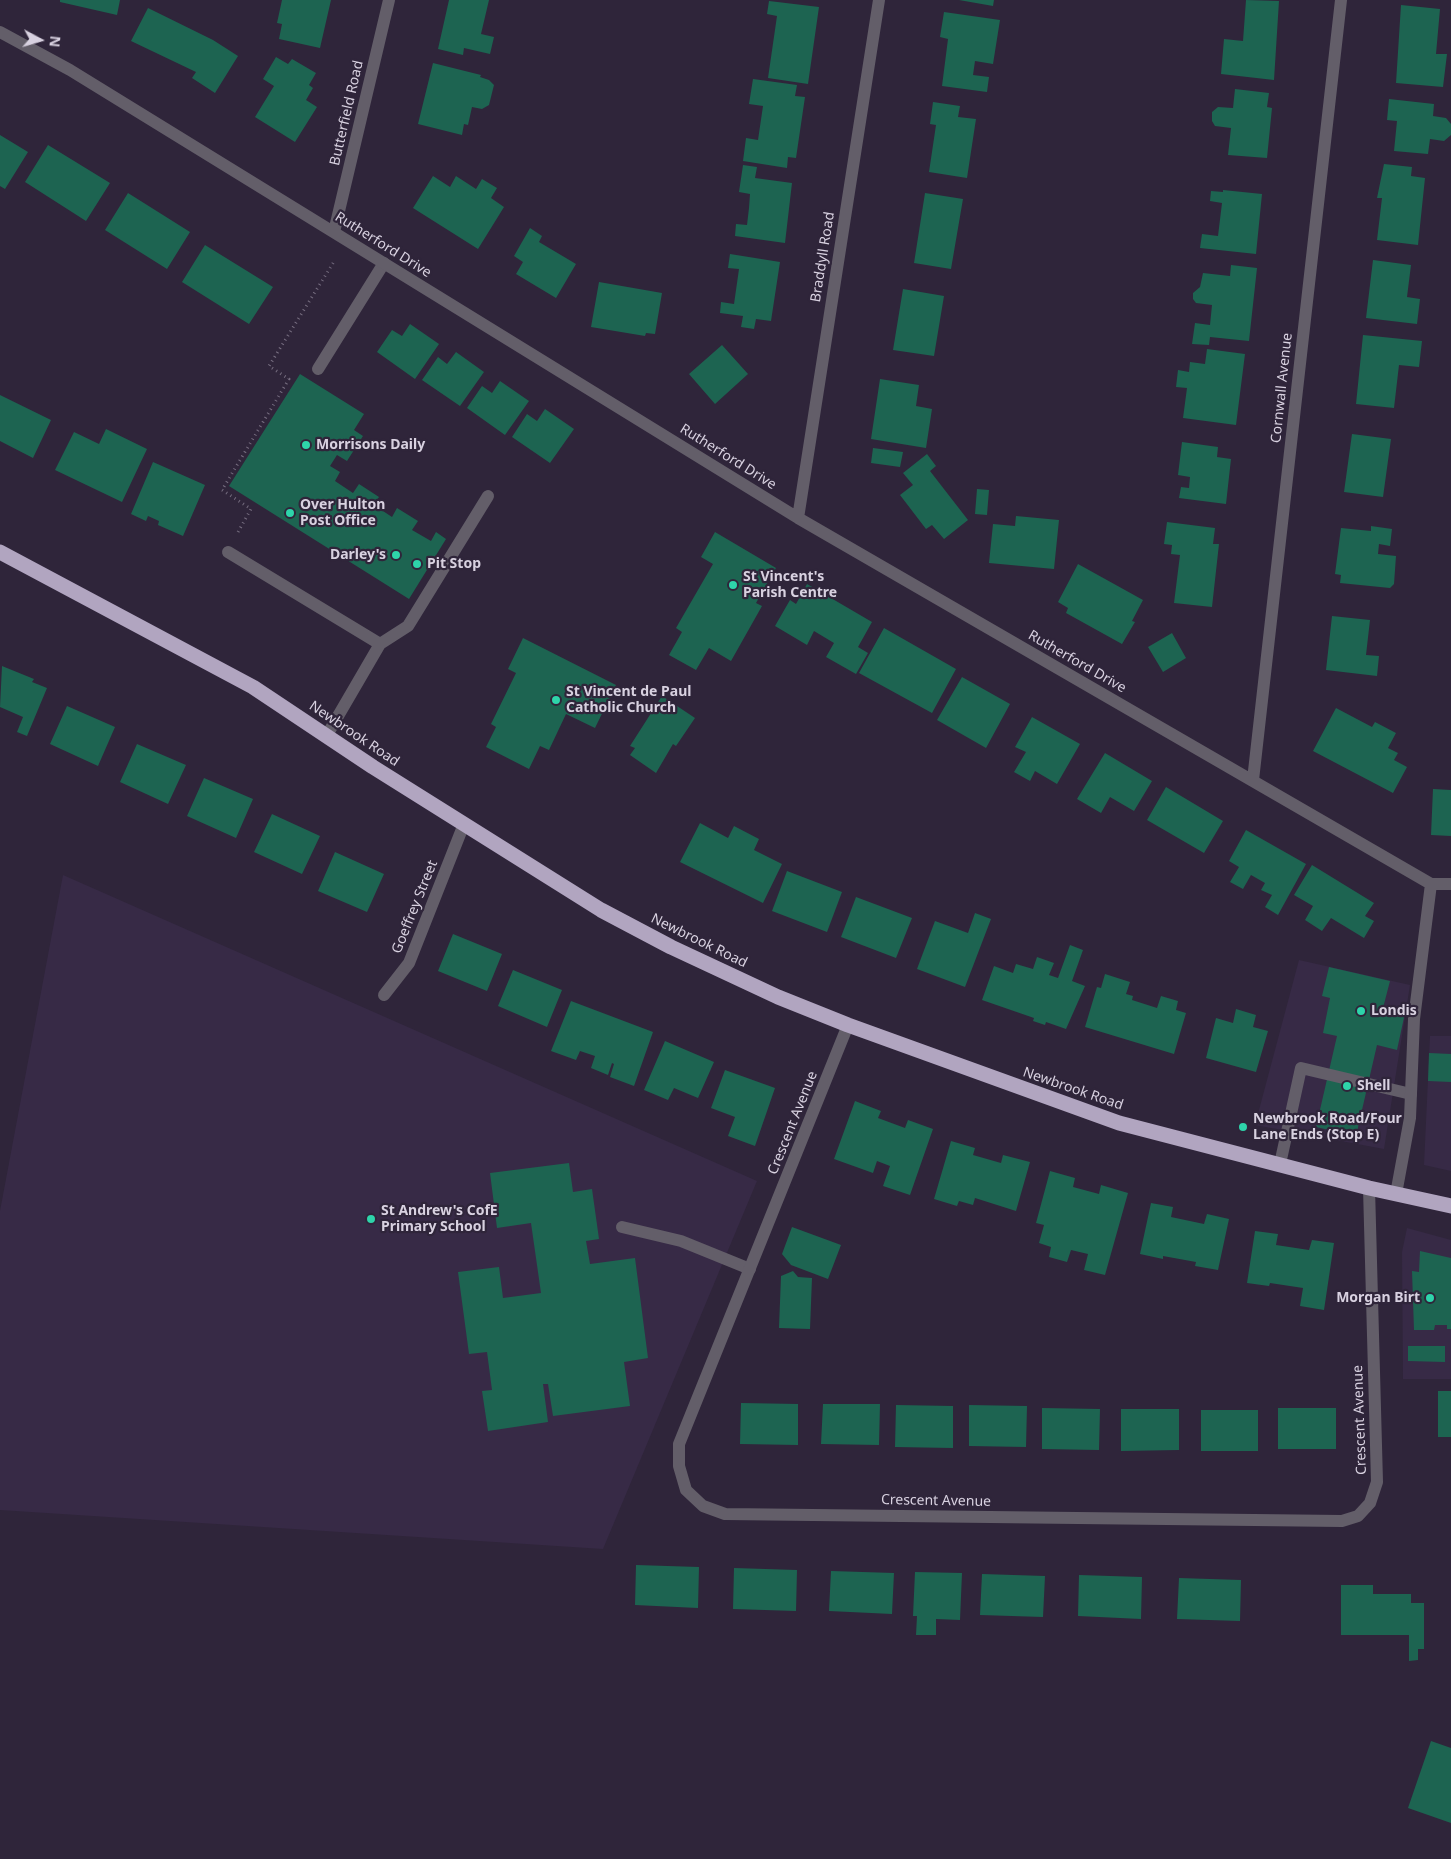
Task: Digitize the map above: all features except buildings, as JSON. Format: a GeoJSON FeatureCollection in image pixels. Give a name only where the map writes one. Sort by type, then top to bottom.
{"type":"FeatureCollection","features":[{"type":"Feature","properties":{"kind":"highway","name":"Newbrook Road"},"geometry":{"type":"LineString","coordinates":[[0,552],[253,687],[464,824],[601,910],[662,942],[778,996],[848,1025],[1119,1122],[1369,1188],[1451,1206]]}},
{"type":"Feature","properties":{"kind":"street","name":"Butterfield Road"},"geometry":{"type":"LineString","coordinates":[[334,232],[389,0]]}},
{"type":"Feature","properties":{"kind":"street","name":"Braddyll Road"},"geometry":{"type":"LineString","coordinates":[[798,518],[879,0]]}},
{"type":"Feature","properties":{"kind":"street","name":"Cornwall Avenue"},"geometry":{"type":"LineString","coordinates":[[1253,780],[1341,0]]}},
{"type":"Feature","properties":{"kind":"street","name":"Rutherford Drive"},"geometry":{"type":"LineString","coordinates":[[0,32],[70,70],[798,518],[1431,884]]}},
{"type":"Feature","properties":{"kind":"street"},"geometry":{"type":"LineString","coordinates":[[318,369],[384,263]]}},
{"type":"Feature","properties":{"kind":"street"},"geometry":{"type":"LineString","coordinates":[[327,735],[380,644],[408,626],[488,496]]}},
{"type":"Feature","properties":{"kind":"street"},"geometry":{"type":"LineString","coordinates":[[228,552],[380,644]]}},
{"type":"Feature","properties":{"kind":"street","name":"Goeffrey Street"},"geometry":{"type":"LineString","coordinates":[[384,995],[409,963],[464,824]]}},
{"type":"Feature","properties":{"kind":"street"},"geometry":{"type":"LineString","coordinates":[[1396,1194],[1410,1118],[1414,1019],[1431,884],[1451,884]]}},
{"type":"Feature","properties":{"kind":"street","name":"Crescent Avenue"},"geometry":{"type":"LineString","coordinates":[[848,1025],[679,1444],[679,1466],[686,1490],[703,1506],[725,1514],[1342,1521],[1358,1516],[1370,1503],[1377,1482],[1369,1188]]}},
{"type":"Feature","properties":{"kind":"street"},"geometry":{"type":"LineString","coordinates":[[1280,1164],[1300,1068],[1411,1094]]}},
{"type":"Feature","properties":{"kind":"street"},"geometry":{"type":"LineString","coordinates":[[622,1228],[681,1241],[750,1269]]}},
{"type":"Feature","properties":{"kind":"path"},"geometry":{"type":"LineString","coordinates":[[228,552],[251,509],[222,490],[289,379],[269,366],[347,240]]}},
{"type":"Feature","properties":{"kind":"shaded area","name":"St Andrew's CofE Primary School"},"geometry":{"type":"Polygon","coordinates":[[[63,875],[757,1181],[603,1549],[0,1510],[0,1211],[63,875]]]}},
{"type":"Feature","properties":{"kind":"shaded area"},"geometry":{"type":"Polygon","coordinates":[[[1299,960],[1410,985],[1384,1149],[1255,1125],[1299,960]]]}},
{"type":"Feature","properties":{"kind":"shaded area"},"geometry":{"type":"Polygon","coordinates":[[[1430,1036],[1451,1036],[1451,1171],[1424,1165],[1430,1036]]]}},
{"type":"Feature","properties":{"kind":"shaded area"},"geometry":{"type":"Polygon","coordinates":[[[1407,1228],[1451,1240],[1451,1379],[1403,1379],[1402,1252],[1407,1228]]]}},
{"type":"Feature","properties":{"kind":"place","name":"Morrisons Daily"},"geometry":{"type":"Point","coordinates":[306,445]}},
{"type":"Feature","properties":{"kind":"place","name":"Over Hulton Post Office"},"geometry":{"type":"Point","coordinates":[290,513]}},
{"type":"Feature","properties":{"kind":"place","name":"Darley's"},"geometry":{"type":"Point","coordinates":[396,555]}},
{"type":"Feature","properties":{"kind":"place","name":"Pit Stop"},"geometry":{"type":"Point","coordinates":[417,564]}},
{"type":"Feature","properties":{"kind":"place","name":"St Vincent's Parish Centre"},"geometry":{"type":"Point","coordinates":[733,585]}},
{"type":"Feature","properties":{"kind":"place","name":"St Vincent de Paul Catholic Church"},"geometry":{"type":"Point","coordinates":[556,700]}},
{"type":"Feature","properties":{"kind":"place","name":"Londis"},"geometry":{"type":"Point","coordinates":[1361,1011]}},
{"type":"Feature","properties":{"kind":"place","name":"Shell"},"geometry":{"type":"Point","coordinates":[1347,1086]}},
{"type":"Feature","properties":{"kind":"place","name":"Newbrook Road/Four Lane Ends (Stop E)"},"geometry":{"type":"Point","coordinates":[1243,1127]}},
{"type":"Feature","properties":{"kind":"place","name":"St Andrew's CofE Primary School"},"geometry":{"type":"Point","coordinates":[371,1219]}},
{"type":"Feature","properties":{"kind":"place","name":"Morgan Birt"},"geometry":{"type":"Point","coordinates":[1430,1298]}}]}
